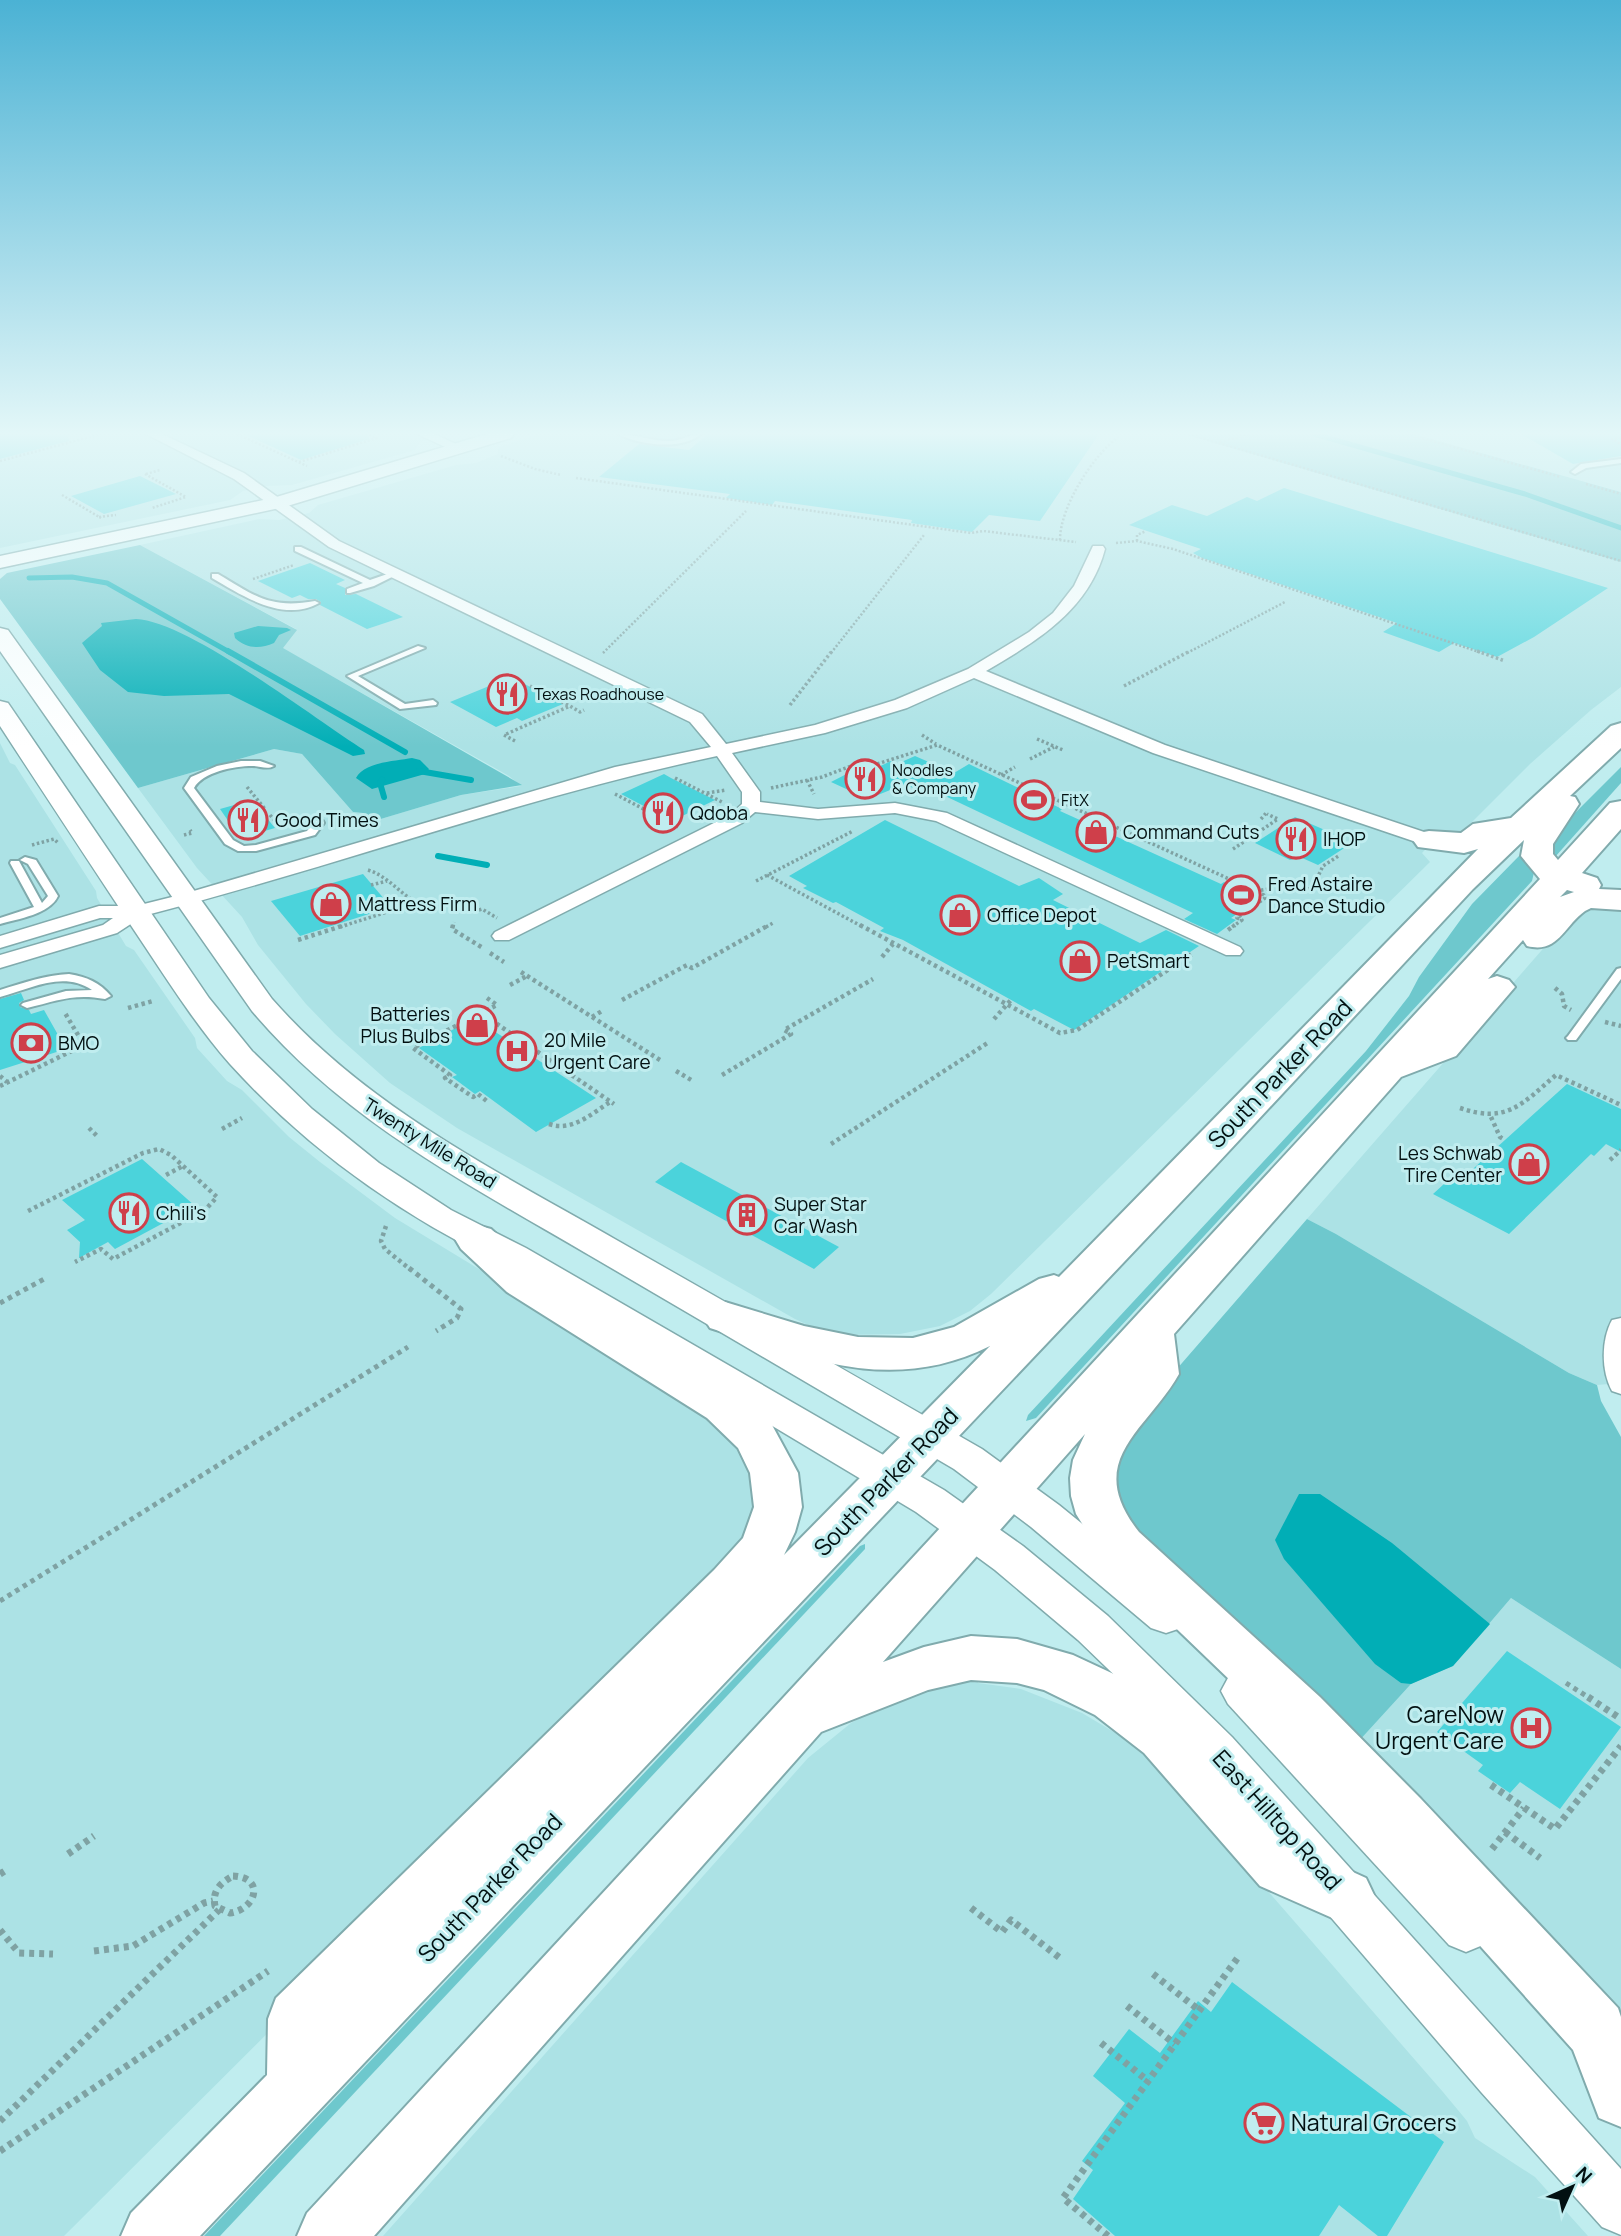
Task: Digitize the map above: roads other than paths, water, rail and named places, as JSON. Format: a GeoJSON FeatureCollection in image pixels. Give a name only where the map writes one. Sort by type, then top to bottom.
{"type":"FeatureCollection","features":[{"type":"Feature","properties":{"kind":"highway","name":"South Parker Road"},"geometry":{"type":"LineString","coordinates":[[154,2236],[930,1436],[1461,883],[1519,825],[1621,732]]}},
{"type":"Feature","properties":{"kind":"highway"},"geometry":{"type":"LineString","coordinates":[[1598,753],[1537,844],[1537,856],[1543,865],[1560,877],[1621,898]]}},
{"type":"Feature","properties":{"kind":"highway"},"geometry":{"type":"LineString","coordinates":[[330,2236],[1621,810]]}},
{"type":"Feature","properties":{"kind":"highway"},"geometry":{"type":"LineString","coordinates":[[1429,841],[1464,843],[1475,839],[1484,831],[1519,825]]}},
{"type":"Feature","properties":{"kind":"highway"},"geometry":{"type":"LineString","coordinates":[[1621,840],[1608,862],[1608,869],[1621,882]]}},
{"type":"Feature","properties":{"kind":"highway"},"geometry":{"type":"LineString","coordinates":[[1429,841],[1444,851],[1451,863],[1447,869],[1461,883]]}},
{"type":"Feature","properties":{"kind":"highway"},"geometry":{"type":"LineString","coordinates":[[1385,1072],[1443,1048],[1571,904],[1587,898],[1621,898]]}},
{"type":"Feature","properties":{"kind":"highway"},"geometry":{"type":"LineString","coordinates":[[298,2086],[299,2019],[732,1585],[760,1552],[771,1532],[778,1507],[777,1484],[770,1460],[756,1437],[742,1422],[700,1391],[522,1282],[477,1239]]}},
{"type":"Feature","properties":{"kind":"highway"},"geometry":{"type":"LineString","coordinates":[[725,1317],[851,1352],[888,1356],[921,1353],[954,1344],[990,1327],[1092,1268]]}},
{"type":"Feature","properties":{"kind":"highway"},"geometry":{"type":"LineString","coordinates":[[1151,1328],[1157,1374],[1106,1435],[1094,1468],[1095,1498],[1104,1521],[1132,1556],[1246,1658],[1596,2029],[1621,2097]]}},
{"type":"Feature","properties":{"kind":"highway"},"geometry":{"type":"LineString","coordinates":[[801,1716],[924,1669],[971,1658],[1017,1661],[1055,1671],[1114,1699],[1163,1736],[1280,1867],[1346,1897]]}},
{"type":"Feature","properties":{"kind":"main road"},"geometry":{"type":"LineString","coordinates":[[0,562],[111,538]]}},
{"type":"Feature","properties":{"kind":"main road","name":"Twenty Mile Road"},"geometry":{"type":"LineString","coordinates":[[0,635],[278,1025],[347,1089],[426,1145],[930,1436],[1006,1487]]}},
{"type":"Feature","properties":{"kind":"main road"},"geometry":{"type":"LineString","coordinates":[[0,708],[200,1007],[239,1056],[277,1095],[376,1174],[477,1239],[514,1256],[891,1476]]}},
{"type":"Feature","properties":{"kind":"main road","name":"East Hilltop Road"},"geometry":{"type":"LineString","coordinates":[[891,1476],[969,1528],[1054,1594],[1134,1665],[1216,1751],[1499,2074],[1621,2208]]}},
{"type":"Feature","properties":{"kind":"main road"},"geometry":{"type":"LineString","coordinates":[[1006,1487],[1132,1586],[1206,1654],[1348,1802],[1621,2097]]}},
{"type":"Feature","properties":{"kind":"street"},"geometry":{"type":"LineString","coordinates":[[326,538],[696,718],[708,729],[751,792],[751,806],[744,814],[502,936]]}},
{"type":"Feature","properties":{"kind":"street"},"geometry":{"type":"LineString","coordinates":[[0,942],[99,912],[136,912],[187,899],[621,771],[819,729],[920,697],[974,672],[1026,642],[1058,616],[1086,580],[1098,549]]}},
{"type":"Feature","properties":{"kind":"street"},"geometry":{"type":"LineString","coordinates":[[974,672],[1174,754],[1429,841]]}},
{"type":"Feature","properties":{"kind":"street"},"geometry":{"type":"LineString","coordinates":[[751,806],[818,814],[895,808],[941,817],[1233,951]]}},
{"type":"Feature","properties":{"kind":"street"},"geometry":{"type":"LineString","coordinates":[[0,962],[110,929],[136,912]]}},
{"type":"Feature","properties":{"kind":"street"},"geometry":{"type":"LineString","coordinates":[[1621,1327],[1616,1357],[1621,1384]]}},
{"type":"Feature","properties":{"kind":"lane"},"geometry":{"type":"LineString","coordinates":[[298,549],[371,584]]}},
{"type":"Feature","properties":{"kind":"lane"},"geometry":{"type":"LineString","coordinates":[[350,591],[396,573]]}},
{"type":"Feature","properties":{"kind":"lane"},"geometry":{"type":"LineString","coordinates":[[215,576],[276,608],[315,603]]}},
{"type":"Feature","properties":{"kind":"lane"},"geometry":{"type":"LineString","coordinates":[[421,648],[351,677],[403,707],[433,704]]}},
{"type":"Feature","properties":{"kind":"lane"},"geometry":{"type":"LineString","coordinates":[[269,766],[251,763],[212,772],[194,779],[189,788],[229,842],[242,849],[256,848],[311,833],[319,823]]}},
{"type":"Feature","properties":{"kind":"lane"},"geometry":{"type":"LineString","coordinates":[[0,921],[40,908],[20,861]]}},
{"type":"Feature","properties":{"kind":"lane"},"geometry":{"type":"LineString","coordinates":[[1572,1038],[1621,971]]}},
{"type":"Feature","properties":{"kind":"lane"},"geometry":{"type":"LineString","coordinates":[[0,994],[48,979],[70,977],[97,986],[105,996],[85,991],[71,992],[27,1005]]}},
{"type":"Feature","properties":{"kind":"waterway"},"geometry":{"type":"LineString","coordinates":[[29,578],[72,577],[107,583],[231,653]]}},
{"type":"Feature","properties":{"kind":"waterway"},"geometry":{"type":"LineString","coordinates":[[228,651],[405,752]]}},
{"type":"Feature","properties":{"kind":"waterway"},"geometry":{"type":"LineString","coordinates":[[419,771],[471,780]]}},
{"type":"Feature","properties":{"kind":"waterway"},"geometry":{"type":"LineString","coordinates":[[382,780],[380,783],[384,797]]}},
{"type":"Feature","properties":{"kind":"waterway"},"geometry":{"type":"LineString","coordinates":[[438,856],[487,865]]}},
{"type":"Feature","properties":{"kind":"place","name":"Texas Roadhouse"},"geometry":{"type":"Point","coordinates":[507,694]}},
{"type":"Feature","properties":{"kind":"place","name":"Noodles & Company"},"geometry":{"type":"Point","coordinates":[865,779]}},
{"type":"Feature","properties":{"kind":"place","name":"FitX"},"geometry":{"type":"Point","coordinates":[1034,800]}},
{"type":"Feature","properties":{"kind":"place","name":"Qdoba"},"geometry":{"type":"Point","coordinates":[663,813]}},
{"type":"Feature","properties":{"kind":"place","name":"Good Times"},"geometry":{"type":"Point","coordinates":[248,820]}},
{"type":"Feature","properties":{"kind":"place","name":"Command Cuts"},"geometry":{"type":"Point","coordinates":[1096,832]}},
{"type":"Feature","properties":{"kind":"place","name":"IHOP"},"geometry":{"type":"Point","coordinates":[1296,839]}},
{"type":"Feature","properties":{"kind":"place","name":"Fred Astaire Dance Studio"},"geometry":{"type":"Point","coordinates":[1241,895]}},
{"type":"Feature","properties":{"kind":"place","name":"Mattress Firm"},"geometry":{"type":"Point","coordinates":[331,904]}},
{"type":"Feature","properties":{"kind":"place","name":"Office Depot"},"geometry":{"type":"Point","coordinates":[960,915]}},
{"type":"Feature","properties":{"kind":"place","name":"PetSmart"},"geometry":{"type":"Point","coordinates":[1080,961]}},
{"type":"Feature","properties":{"kind":"place","name":"Batteries Plus Bulbs"},"geometry":{"type":"Point","coordinates":[477,1025]}},
{"type":"Feature","properties":{"kind":"place","name":"BMO"},"geometry":{"type":"Point","coordinates":[31,1043]}},
{"type":"Feature","properties":{"kind":"place","name":"20 Mile Urgent Care"},"geometry":{"type":"Point","coordinates":[517,1051]}},
{"type":"Feature","properties":{"kind":"place","name":"Les Schwab Tire Center"},"geometry":{"type":"Point","coordinates":[1529,1164]}},
{"type":"Feature","properties":{"kind":"place","name":"Chili's"},"geometry":{"type":"Point","coordinates":[129,1213]}},
{"type":"Feature","properties":{"kind":"place","name":"Super Star Car Wash"},"geometry":{"type":"Point","coordinates":[747,1215]}},
{"type":"Feature","properties":{"kind":"place","name":"CareNow Urgent Care"},"geometry":{"type":"Point","coordinates":[1531,1728]}},
{"type":"Feature","properties":{"kind":"place","name":"Natural Grocers"},"geometry":{"type":"Point","coordinates":[1264,2123]}}]}
